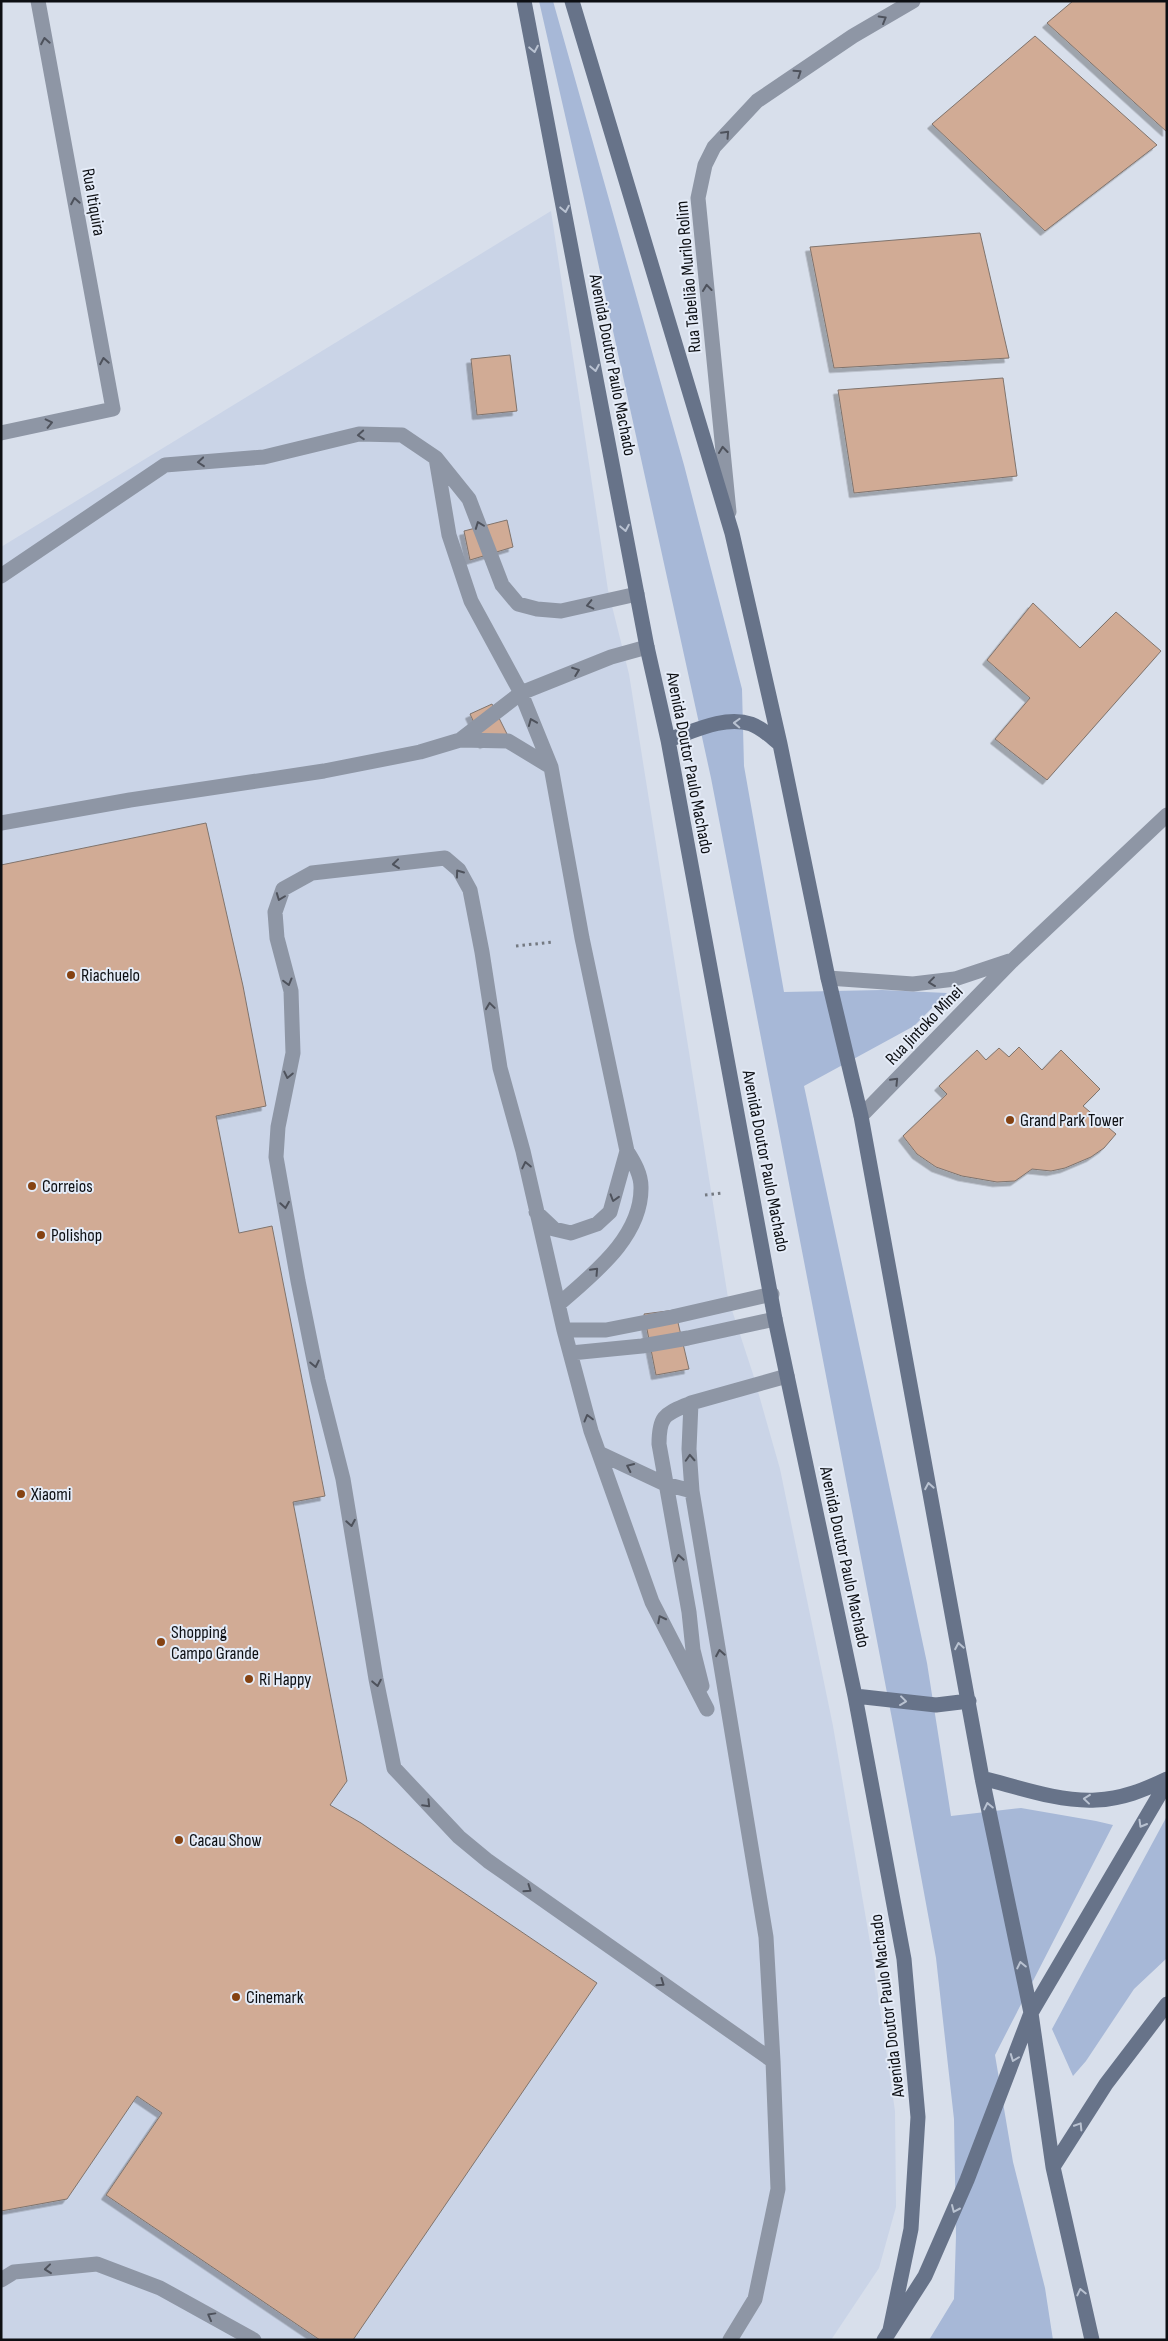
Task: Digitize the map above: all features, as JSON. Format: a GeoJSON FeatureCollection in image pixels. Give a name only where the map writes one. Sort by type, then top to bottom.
{"type":"FeatureCollection","features":[{"type":"Feature","properties":{"kind":"street","name":"Rua Itiquira"},"geometry":{"type":"LineString","coordinates":[[1,433],[113,409],[38,1]]}},
{"type":"Feature","properties":{"kind":"street","name":"Avenida Doutor Paulo Machado"},"geometry":{"type":"LineString","coordinates":[[524,1],[647,647],[668,740],[772,1294],[775,1319],[855,1696],[904,1959],[918,2117],[911,2229],[887,2335]]}},
{"type":"Feature","properties":{"kind":"street"},"geometry":{"type":"LineString","coordinates":[[572,1],[732,533],[780,744],[828,978],[861,1116],[982,1778],[1031,2012],[1053,2167],[1092,2340]]}},
{"type":"Feature","properties":{"kind":"street","name":"Rua Tabelião Murilo Rolim"},"geometry":{"type":"LineString","coordinates":[[732,533],[698,198],[705,165],[714,147],[757,101],[853,36],[913,1]]}},
{"type":"Feature","properties":{"kind":"street"},"geometry":{"type":"LineString","coordinates":[[1,576],[165,465],[264,457],[359,434],[402,435],[436,458],[469,499],[502,585],[518,604],[537,609],[561,611],[637,594]]}},
{"type":"Feature","properties":{"kind":"street"},"geometry":{"type":"LineString","coordinates":[[436,458],[449,535],[471,601],[521,693],[551,767],[582,938],[628,1151],[637,1168],[642,1186],[637,1216],[620,1244],[590,1277],[559,1304]]}},
{"type":"Feature","properties":{"kind":"street"},"geometry":{"type":"LineString","coordinates":[[460,740],[521,693],[612,658],[647,647]]}},
{"type":"Feature","properties":{"kind":"street"},"geometry":{"type":"LineString","coordinates":[[668,740],[721,723],[735,722],[749,723],[760,728],[780,744]]}},
{"type":"Feature","properties":{"kind":"street"},"geometry":{"type":"LineString","coordinates":[[1,823],[130,800],[324,771],[420,752],[460,740],[508,741],[551,767]]}},
{"type":"Feature","properties":{"kind":"street","name":"Rua Jintoko Minei"},"geometry":{"type":"LineString","coordinates":[[861,1116],[1013,960],[1167,815]]}},
{"type":"Feature","properties":{"kind":"street"},"geometry":{"type":"LineString","coordinates":[[707,1709],[652,1602],[591,1431],[564,1330],[523,1151],[500,1068],[482,952],[470,890],[459,870],[445,858],[312,873],[283,889],[275,912],[276,938],[291,991],[293,1053],[278,1127],[276,1157],[307,1326],[343,1479],[376,1679],[394,1768],[459,1837],[488,1861],[773,2061]]}},
{"type":"Feature","properties":{"kind":"street","name":"Rua Jintoko Minei"},"geometry":{"type":"LineString","coordinates":[[828,978],[913,984],[955,979],[1013,960]]}},
{"type":"Feature","properties":{"kind":"street"},"geometry":{"type":"LineString","coordinates":[[536,1212],[554,1229],[571,1233],[597,1224],[610,1212],[628,1151]]}},
{"type":"Feature","properties":{"kind":"street"},"geometry":{"type":"LineString","coordinates":[[564,1330],[606,1330],[772,1294]]}},
{"type":"Feature","properties":{"kind":"street"},"geometry":{"type":"LineString","coordinates":[[570,1353],[642,1346],[775,1319]]}},
{"type":"Feature","properties":{"kind":"street"},"geometry":{"type":"LineString","coordinates":[[707,1709],[693,1650],[689,1612],[665,1484],[659,1444],[659,1424],[665,1414],[691,1403],[787,1376]]}},
{"type":"Feature","properties":{"kind":"street"},"geometry":{"type":"LineString","coordinates":[[691,1403],[690,1449],[692,1491],[766,1936],[773,2061],[778,2189],[755,2299],[730,2340]]}},
{"type":"Feature","properties":{"kind":"street"},"geometry":{"type":"LineString","coordinates":[[599,1453],[665,1484],[692,1491]]}},
{"type":"Feature","properties":{"kind":"street"},"geometry":{"type":"LineString","coordinates":[[855,1696],[936,1705],[969,1701]]}},
{"type":"Feature","properties":{"kind":"street"},"geometry":{"type":"LineString","coordinates":[[707,1709],[728,1701]]}},
{"type":"Feature","properties":{"kind":"street"},"geometry":{"type":"LineString","coordinates":[[982,1778],[1057,1796],[1096,1800],[1129,1795],[1167,1781]]}},
{"type":"Feature","properties":{"kind":"street"},"geometry":{"type":"LineString","coordinates":[[887,2335],[925,2276],[968,2180],[1031,2012],[1167,1781]]}},
{"type":"Feature","properties":{"kind":"street"},"geometry":{"type":"LineString","coordinates":[[1053,2167],[1106,2084],[1167,2004]]}},
{"type":"Feature","properties":{"kind":"street"},"geometry":{"type":"LineString","coordinates":[[1,2280],[14,2272],[97,2264],[160,2288],[254,2340]]}},
{"type":"Feature","properties":{"kind":"path"},"geometry":{"type":"LineString","coordinates":[[516,946],[558,941]]}},
{"type":"Feature","properties":{"kind":"shaded area"},"geometry":{"type":"Polygon","coordinates":[[[539,1],[553,1],[684,465],[742,689],[744,766],[784,992],[882,990],[947,993],[914,1026],[804,1086],[927,1663],[951,1816],[1021,1808],[1113,1825],[995,2055],[1013,2162],[1045,2288],[1053,2340],[929,2340],[954,2299],[956,2236],[954,2119],[936,1958],[893,1724],[711,778],[539,1]]]}},
{"type":"Feature","properties":{"kind":"shaded area","name":"Shopping Campo Grande"},"geometry":{"type":"Polygon","coordinates":[[[551,211],[608,590],[629,674],[728,1298],[753,1374],[780,1469],[833,1726],[872,1954],[895,2111],[896,2207],[879,2268],[831,2340],[1,2340],[1,547],[551,211]]]}},
{"type":"Feature","properties":{"kind":"shaded area"},"geometry":{"type":"Polygon","coordinates":[[[1167,1816],[1167,1958],[1134,1989],[1086,2061],[1073,2076],[1052,2029],[1167,1816]]]}},
{"type":"Feature","properties":{"kind":"building"},"geometry":{"type":"Polygon","coordinates":[[[1073,1],[1167,1],[1167,132],[1047,23],[1073,1]]]}},
{"type":"Feature","properties":{"kind":"building"},"geometry":{"type":"Polygon","coordinates":[[[1035,36],[1157,145],[1045,231],[932,124],[1035,36]]]}},
{"type":"Feature","properties":{"kind":"building"},"geometry":{"type":"Polygon","coordinates":[[[980,233],[1009,358],[834,368],[810,247],[980,233]]]}},
{"type":"Feature","properties":{"kind":"building"},"geometry":{"type":"Polygon","coordinates":[[[510,355],[517,411],[477,415],[471,359],[510,355]]]}},
{"type":"Feature","properties":{"kind":"building"},"geometry":{"type":"Polygon","coordinates":[[[1003,378],[1017,476],[854,493],[838,390],[1003,378]]]}},
{"type":"Feature","properties":{"kind":"building"},"geometry":{"type":"Polygon","coordinates":[[[507,520],[513,547],[470,560],[464,531],[507,520]]]}},
{"type":"Feature","properties":{"kind":"building"},"geometry":{"type":"Polygon","coordinates":[[[1033,603],[1080,648],[1116,612],[1161,651],[1047,780],[995,739],[1030,698],[987,660],[1033,603]]]}},
{"type":"Feature","properties":{"kind":"building"},"geometry":{"type":"Polygon","coordinates":[[[492,704],[507,734],[484,744],[470,714],[492,704]]]}},
{"type":"Feature","properties":{"kind":"building","name":"Shopping Campo Grande"},"geometry":{"type":"Polygon","coordinates":[[[206,823],[243,986],[266,1106],[216,1116],[239,1233],[272,1226],[325,1496],[293,1502],[347,1781],[330,1805],[361,1823],[597,1983],[353,2340],[320,2340],[106,2195],[162,2113],[137,2096],[67,2199],[1,2211],[1,865],[206,823]]]}},
{"type":"Feature","properties":{"kind":"building","name":"Grand Park Tower"},"geometry":{"type":"Polygon","coordinates":[[[1019,1047],[1042,1070],[1061,1050],[1100,1089],[1083,1106],[1116,1134],[1104,1148],[1091,1157],[1065,1168],[1051,1171],[1032,1169],[1015,1181],[997,1182],[962,1176],[936,1167],[917,1154],[903,1136],[947,1094],[939,1086],[977,1050],[986,1060],[999,1048],[1009,1057],[1019,1047]]]}},
{"type":"Feature","properties":{"kind":"building"},"geometry":{"type":"Polygon","coordinates":[[[675,1310],[689,1369],[656,1375],[644,1314],[675,1310]]]}},
{"type":"Feature","properties":{"kind":"place","name":"Riachuelo"},"geometry":{"type":"Point","coordinates":[71,975]}},
{"type":"Feature","properties":{"kind":"place","name":"Grand Park Tower"},"geometry":{"type":"Point","coordinates":[1010,1120]}},
{"type":"Feature","properties":{"kind":"place","name":"Correios"},"geometry":{"type":"Point","coordinates":[32,1186]}},
{"type":"Feature","properties":{"kind":"place","name":"Polishop"},"geometry":{"type":"Point","coordinates":[41,1235]}},
{"type":"Feature","properties":{"kind":"place","name":"Xiaomi"},"geometry":{"type":"Point","coordinates":[21,1494]}},
{"type":"Feature","properties":{"kind":"place","name":"Shopping Campo Grande"},"geometry":{"type":"Point","coordinates":[161,1642]}},
{"type":"Feature","properties":{"kind":"place","name":"Ri Happy"},"geometry":{"type":"Point","coordinates":[249,1679]}},
{"type":"Feature","properties":{"kind":"place","name":"Cacau Show"},"geometry":{"type":"Point","coordinates":[179,1840]}},
{"type":"Feature","properties":{"kind":"place","name":"Cinemark"},"geometry":{"type":"Point","coordinates":[236,1997]}}]}
